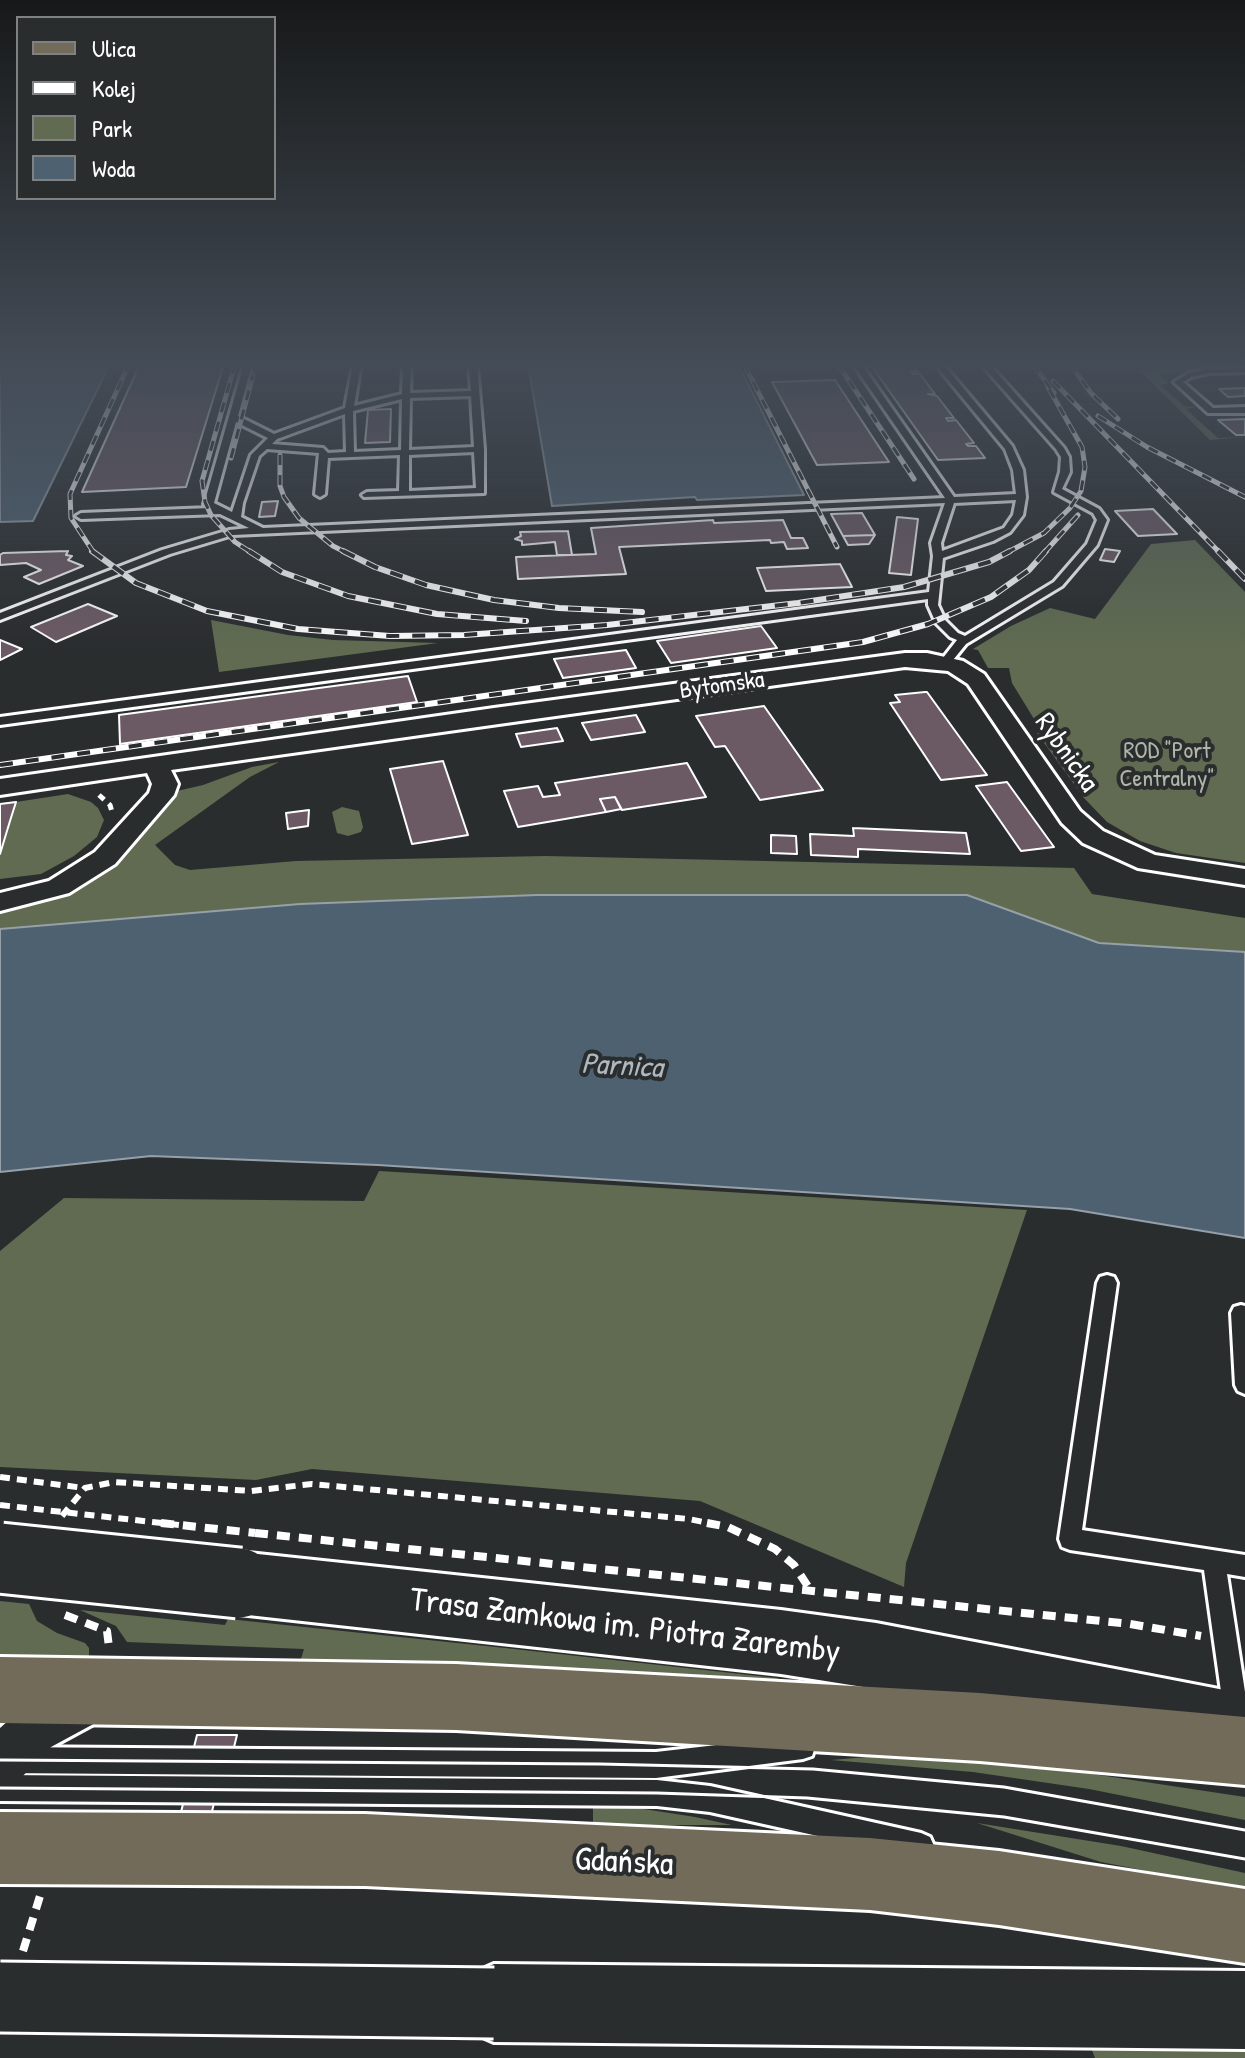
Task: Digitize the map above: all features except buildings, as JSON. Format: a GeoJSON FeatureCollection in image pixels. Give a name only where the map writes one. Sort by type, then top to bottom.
{"type":"FeatureCollection","features":[{"type":"Feature","properties":{"kind":"main road","name":"Trasa Zamkowa im. Piotra Zaremby"},"geometry":{"type":"LineString","coordinates":[[0,1558],[247,1558],[876,1656],[1243,1735]]}},
{"type":"Feature","properties":{"kind":"main road"},"geometry":{"type":"LineString","coordinates":[[0,1690],[119,1675],[980,1727],[1243,1735]]}},
{"type":"Feature","properties":{"kind":"main road","name":"Gdańska"},"geometry":{"type":"LineString","coordinates":[[0,1848],[365,1850],[870,1874],[999,1888],[1245,1926]]}},
{"type":"Feature","properties":{"kind":"main road"},"geometry":{"type":"LineString","coordinates":[[0,1997],[1245,2010]]}},
{"type":"Feature","properties":{"kind":"street","name":"Bytomska"},"geometry":{"type":"LineString","coordinates":[[0,787],[901,660],[945,663]]}},
{"type":"Feature","properties":{"kind":"street","name":"Rybnicka"},"geometry":{"type":"LineString","coordinates":[[945,663],[977,680],[1071,817],[1089,834],[1115,849],[1148,862],[1245,877]]}},
{"type":"Feature","properties":{"kind":"street"},"geometry":{"type":"LineString","coordinates":[[0,902],[38,894],[81,876],[108,855],[164,789],[162,774],[155,763]]}},
{"type":"Feature","properties":{"kind":"street"},"geometry":{"type":"LineString","coordinates":[[1,1768],[34,1730],[119,1675]]}},
{"type":"Feature","properties":{"kind":"lane"},"geometry":{"type":"LineString","coordinates":[[221,460],[209,504],[262,530]]}},
{"type":"Feature","properties":{"kind":"lane"},"geometry":{"type":"LineString","coordinates":[[236,518],[253,460]]}},
{"type":"Feature","properties":{"kind":"lane"},"geometry":{"type":"LineString","coordinates":[[320,494],[324,460]]}},
{"type":"Feature","properties":{"kind":"lane"},"geometry":{"type":"LineString","coordinates":[[404,494],[405,460]]}},
{"type":"Feature","properties":{"kind":"lane"},"geometry":{"type":"LineString","coordinates":[[367,495],[481,491],[480,460]]}},
{"type":"Feature","properties":{"kind":"lane"},"geometry":{"type":"LineString","coordinates":[[925,460],[950,501]]}},
{"type":"Feature","properties":{"kind":"lane"},"geometry":{"type":"LineString","coordinates":[[938,556],[1007,530],[1018,515],[1021,497],[1014,460]]}},
{"type":"Feature","properties":{"kind":"lane"},"geometry":{"type":"LineString","coordinates":[[945,663],[966,640],[1058,584],[1092,545],[1102,520],[1096,511],[1057,490],[1065,472],[1065,460]]}},
{"type":"Feature","properties":{"kind":"lane"},"geometry":{"type":"LineString","coordinates":[[0,617],[191,542],[225,533],[1021,497]]}},
{"type":"Feature","properties":{"kind":"lane"},"geometry":{"type":"LineString","coordinates":[[950,501],[937,531],[938,556],[933,595],[938,619],[954,635],[966,640]]}},
{"type":"Feature","properties":{"kind":"lane"},"geometry":{"type":"LineString","coordinates":[[81,516],[222,511]]}},
{"type":"Feature","properties":{"kind":"lane"},"geometry":{"type":"LineString","coordinates":[[0,721],[933,595]]}},
{"type":"Feature","properties":{"kind":"lane"},"geometry":{"type":"LineString","coordinates":[[1107,1283],[1070,1539],[1245,1566]]}},
{"type":"Feature","properties":{"kind":"lane"},"geometry":{"type":"LineString","coordinates":[[1241,1313],[1245,1385]]}},
{"type":"Feature","properties":{"kind":"lane"},"geometry":{"type":"LineString","coordinates":[[1214,1561],[1243,1735]]}},
{"type":"Feature","properties":{"kind":"lane"},"geometry":{"type":"LineString","coordinates":[[1,1768],[656,1765],[980,1727]]}},
{"type":"Feature","properties":{"kind":"lane"},"geometry":{"type":"LineString","coordinates":[[1,1768],[657,1793],[710,1799],[952,1853]]}},
{"type":"Feature","properties":{"kind":"lane"},"geometry":{"type":"LineString","coordinates":[[998,1863],[1245,1920]]}},
{"type":"Feature","properties":{"kind":"path"},"geometry":{"type":"LineString","coordinates":[[105,799],[116,795]]}},
{"type":"Feature","properties":{"kind":"path"},"geometry":{"type":"LineString","coordinates":[[0,1477],[85,1488],[114,1482],[251,1491],[312,1484],[689,1519],[728,1527],[775,1549],[794,1565],[811,1591]]}},
{"type":"Feature","properties":{"kind":"path"},"geometry":{"type":"LineString","coordinates":[[59,1522],[72,1501],[85,1488]]}},
{"type":"Feature","properties":{"kind":"path"},"geometry":{"type":"LineString","coordinates":[[0,1505],[247,1558],[811,1591],[1130,1624],[1228,1641]]}},
{"type":"Feature","properties":{"kind":"path"},"geometry":{"type":"LineString","coordinates":[[57,1611],[107,1631],[119,1675]]}},
{"type":"Feature","properties":{"kind":"green space","name":"ROD \"Port Centralny\""},"geometry":{"type":"Polygon","coordinates":[[[1195,540],[1245,592],[1245,863],[1176,853],[1140,841],[1107,822],[1084,798],[1037,733],[1042,732],[1012,683],[1009,668],[988,668],[978,650],[973,649],[1011,626],[1050,608],[1095,619],[1151,544],[1195,540]]]}},
{"type":"Feature","properties":{"kind":"green space"},"geometry":{"type":"Polygon","coordinates":[[[211,620],[333,640],[438,643],[219,672],[211,620]]]}},
{"type":"Feature","properties":{"kind":"green space"},"geometry":{"type":"Polygon","coordinates":[[[279,762],[250,777],[155,845],[175,865],[190,870],[296,861],[546,856],[1074,868],[1092,894],[1245,918],[1245,952],[1099,943],[967,895],[537,895],[300,904],[0,929],[0,910],[49,900],[97,876],[137,839],[173,792],[252,767],[279,762]]]}},
{"type":"Feature","properties":{"kind":"green space"},"geometry":{"type":"Polygon","coordinates":[[[68,794],[91,802],[98,808],[104,820],[97,837],[74,856],[41,874],[0,879],[0,854],[16,802],[68,794]]]}},
{"type":"Feature","properties":{"kind":"green space"},"geometry":{"type":"Polygon","coordinates":[[[342,807],[359,811],[363,827],[361,832],[348,836],[337,833],[332,812],[342,807]]]}},
{"type":"Feature","properties":{"kind":"green space"},"geometry":{"type":"Polygon","coordinates":[[[379,1171],[1027,1210],[906,1563],[904,1587],[700,1501],[312,1469],[256,1480],[0,1467],[0,1251],[64,1198],[364,1201],[379,1171]]]}},
{"type":"Feature","properties":{"kind":"green space"},"geometry":{"type":"Polygon","coordinates":[[[0,1601],[29,1604],[37,1621],[57,1633],[85,1643],[89,1648],[89,1659],[0,1658],[0,1601]]]}},
{"type":"Feature","properties":{"kind":"green space"},"geometry":{"type":"Polygon","coordinates":[[[80,1610],[225,1625],[228,1619],[505,1648],[777,1678],[786,1684],[299,1665],[304,1649],[127,1642],[116,1626],[80,1610]]]}},
{"type":"Feature","properties":{"kind":"green space"},"geometry":{"type":"Polygon","coordinates":[[[940,1751],[1245,1797],[1245,1820],[1089,1789],[973,1772],[831,1760],[940,1751]]]}},
{"type":"Feature","properties":{"kind":"green space"},"geometry":{"type":"Polygon","coordinates":[[[593,1801],[695,1817],[732,1825],[593,1825],[593,1801]]]}},
{"type":"Feature","properties":{"kind":"green space"},"geometry":{"type":"Polygon","coordinates":[[[977,1823],[1121,1846],[1245,1873],[1245,1890],[1101,1862],[977,1823]]]}},
{"type":"Feature","properties":{"kind":"green space"},"geometry":{"type":"Polygon","coordinates":[[[1088,2040],[1245,2048],[1245,2058],[1095,2058],[1088,2040]]]}},
{"type":"Feature","properties":{"kind":"water"},"geometry":{"type":"Polygon","coordinates":[[[0,460],[63,460],[33,521],[0,522],[0,460]]]}},
{"type":"Feature","properties":{"kind":"water"},"geometry":{"type":"Polygon","coordinates":[[[544,460],[786,460],[804,495],[697,500],[695,497],[552,506],[544,460]]]}},
{"type":"Feature","properties":{"kind":"water","name":"Parnica"},"geometry":{"type":"Polygon","coordinates":[[[537,895],[967,895],[1099,943],[1245,952],[1245,1238],[1070,1209],[378,1165],[151,1156],[0,1172],[0,929],[300,904],[537,895]]]}},
{"type":"Feature","properties":{"kind":"tram line"},"geometry":{"type":"LineString","coordinates":[[0,1760],[600,1764],[813,1769],[1004,1787],[1245,1830]]}},
{"type":"Feature","properties":{"kind":"tram line"},"geometry":{"type":"LineString","coordinates":[[0,1788],[657,1793],[807,1798],[1004,1817],[1245,1859]]}},
{"type":"Feature","properties":{"kind":"railway"},"geometry":{"type":"LineString","coordinates":[[85,460],[70,494],[71,518],[93,552]]}},
{"type":"Feature","properties":{"kind":"railway"},"geometry":{"type":"LineString","coordinates":[[208,460],[202,481],[205,502],[211,515],[235,542],[252,553]]}},
{"type":"Feature","properties":{"kind":"railway"},"geometry":{"type":"LineString","coordinates":[[280,460],[280,486],[299,518],[333,546],[375,567],[426,585],[494,600],[559,608],[642,612]]}},
{"type":"Feature","properties":{"kind":"railway"},"geometry":{"type":"LineString","coordinates":[[793,460],[837,547]]}},
{"type":"Feature","properties":{"kind":"railway"},"geometry":{"type":"LineString","coordinates":[[901,460],[914,479]]}},
{"type":"Feature","properties":{"kind":"railway"},"geometry":{"type":"LineString","coordinates":[[1006,553],[1044,533],[1070,508],[1081,491],[1084,460]]}},
{"type":"Feature","properties":{"kind":"railway"},"geometry":{"type":"LineString","coordinates":[[1130,460],[1220,553]]}},
{"type":"Feature","properties":{"kind":"railway"},"geometry":{"type":"LineString","coordinates":[[1173,460],[1245,497]]}},
{"type":"Feature","properties":{"kind":"railway"},"geometry":{"type":"LineString","coordinates":[[1044,553],[1078,515]]}},
{"type":"Feature","properties":{"kind":"railway"},"geometry":{"type":"LineString","coordinates":[[249,551],[282,572],[348,596],[437,614],[526,621]]}},
{"type":"Feature","properties":{"kind":"railway"},"geometry":{"type":"LineString","coordinates":[[93,552],[136,583],[207,611],[298,629],[390,636],[464,635],[607,625],[798,603],[904,587],[989,562],[1010,551]]}},
{"type":"Feature","properties":{"kind":"railway"},"geometry":{"type":"LineString","coordinates":[[0,765],[863,642],[928,624],[991,597],[1029,570],[1046,551]]}},
{"type":"Feature","properties":{"kind":"railway"},"geometry":{"type":"LineString","coordinates":[[1218,551],[1245,579]]}}]}
